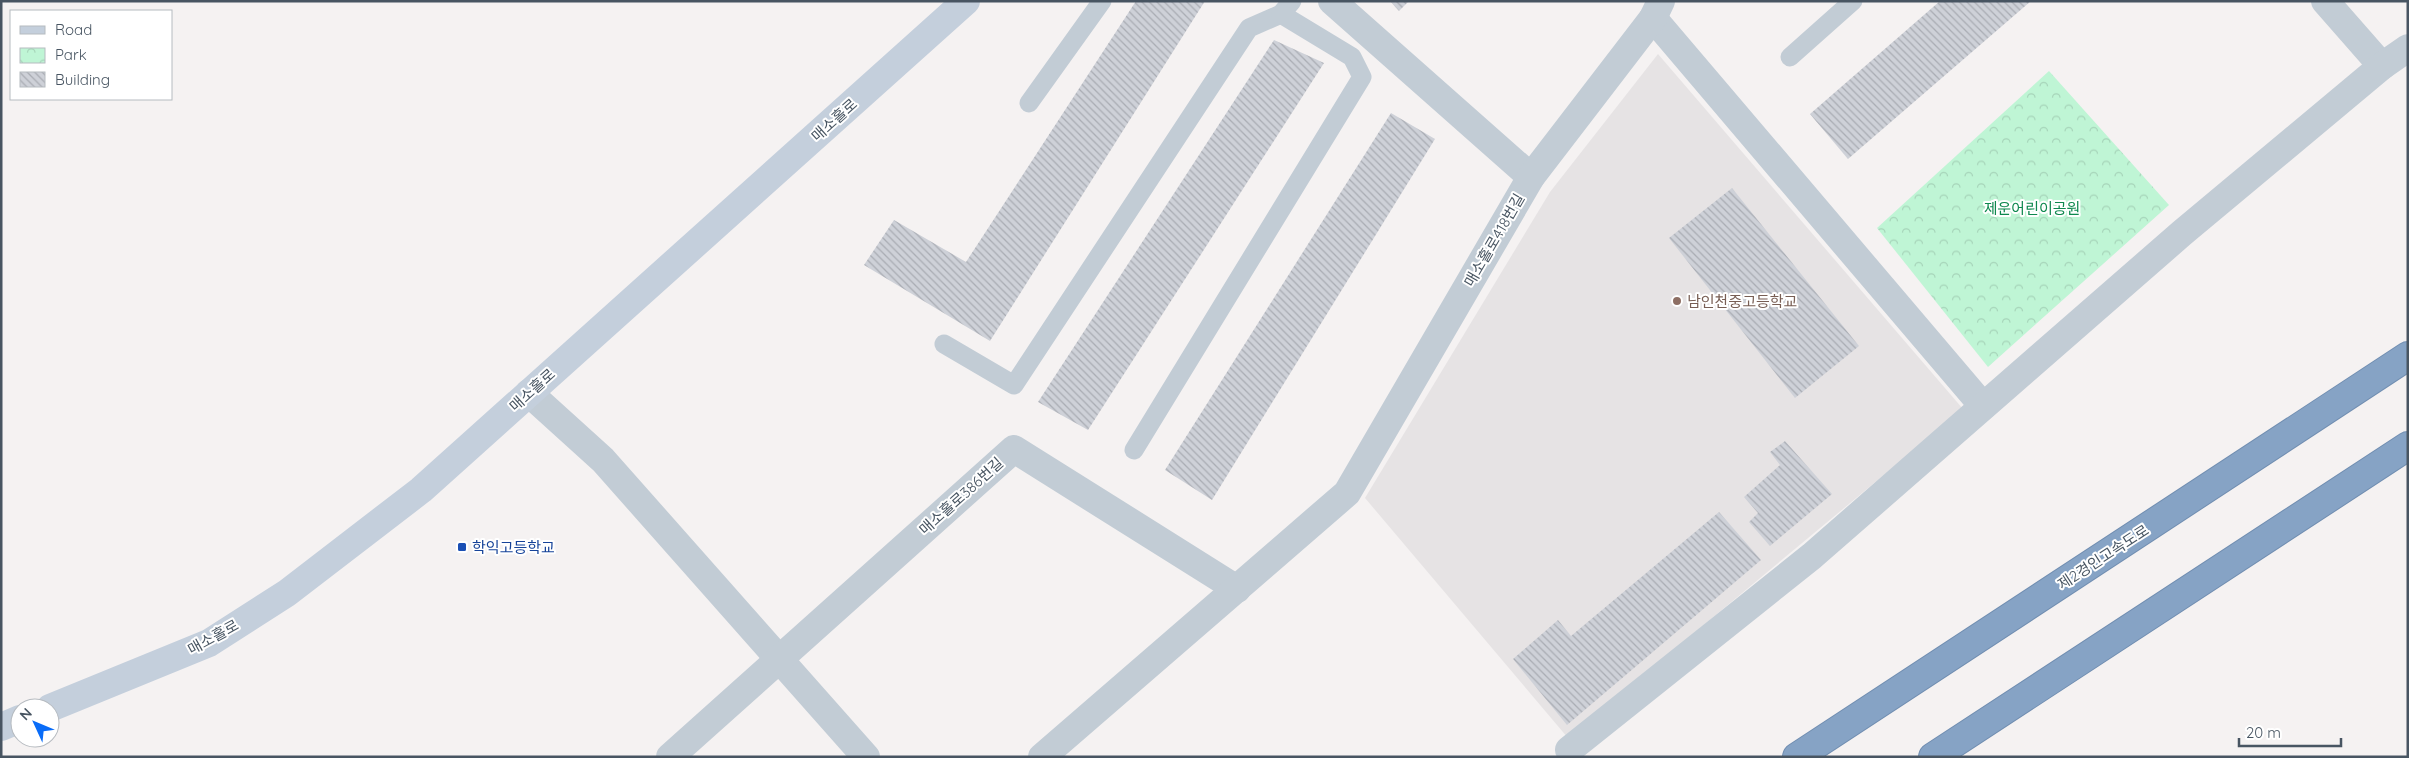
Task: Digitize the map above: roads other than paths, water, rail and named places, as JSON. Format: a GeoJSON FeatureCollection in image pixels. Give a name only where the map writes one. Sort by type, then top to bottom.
{"type":"FeatureCollection","features":[{"type":"Feature","properties":{"kind":"highway","name":"제2경인고속도로"},"geometry":{"type":"LineString","coordinates":[[1797,757],[2408,356]]}},
{"type":"Feature","properties":{"kind":"highway"},"geometry":{"type":"LineString","coordinates":[[1933,757],[2408,446]]}},
{"type":"Feature","properties":{"kind":"main road","name":"매소홀로"},"geometry":{"type":"LineString","coordinates":[[60,704],[209,643],[287,593],[421,490],[966,1]]}},
{"type":"Feature","properties":{"kind":"street"},"geometry":{"type":"LineString","coordinates":[[1332,1],[1531,177]]}},
{"type":"Feature","properties":{"kind":"street"},"geometry":{"type":"LineString","coordinates":[[2325,1],[2382,66]]}},
{"type":"Feature","properties":{"kind":"street"},"geometry":{"type":"LineString","coordinates":[[1657,10],[1983,406]]}},
{"type":"Feature","properties":{"kind":"street","name":"매소홀로418번길"},"geometry":{"type":"LineString","coordinates":[[1236,589],[1347,493],[1531,177],[1657,10]]}},
{"type":"Feature","properties":{"kind":"street"},"geometry":{"type":"LineString","coordinates":[[1569,750],[1812,556],[2182,233],[2382,66],[2408,48]]}},
{"type":"Feature","properties":{"kind":"street"},"geometry":{"type":"LineString","coordinates":[[529,393],[603,460],[866,757]]}},
{"type":"Feature","properties":{"kind":"street","name":"매소홀로386번길"},"geometry":{"type":"LineString","coordinates":[[778,658],[1014,449],[1236,589]]}},
{"type":"Feature","properties":{"kind":"street"},"geometry":{"type":"LineString","coordinates":[[1042,757],[1236,589]]}},
{"type":"Feature","properties":{"kind":"street"},"geometry":{"type":"LineString","coordinates":[[670,757],[778,658]]}},
{"type":"Feature","properties":{"kind":"lane"},"geometry":{"type":"LineString","coordinates":[[1029,103],[1102,1]]}},
{"type":"Feature","properties":{"kind":"lane"},"geometry":{"type":"LineString","coordinates":[[1790,57],[1853,1]]}},
{"type":"Feature","properties":{"kind":"lane"},"geometry":{"type":"LineString","coordinates":[[944,344],[1014,385],[1249,28],[1287,8],[1352,57],[1362,77],[1134,450]]}},
{"type":"Feature","properties":{"kind":"place","name":"남인천중고등학교"},"geometry":{"type":"Point","coordinates":[1677,301]}},
{"type":"Feature","properties":{"kind":"place","name":"학익고등학교"},"geometry":{"type":"Point","coordinates":[462,547]}},
{"type":"Feature","properties":{"kind":"park label","name":"제운어린이공원"},"geometry":{"type":"Point","coordinates":[2032,208]}}]}
